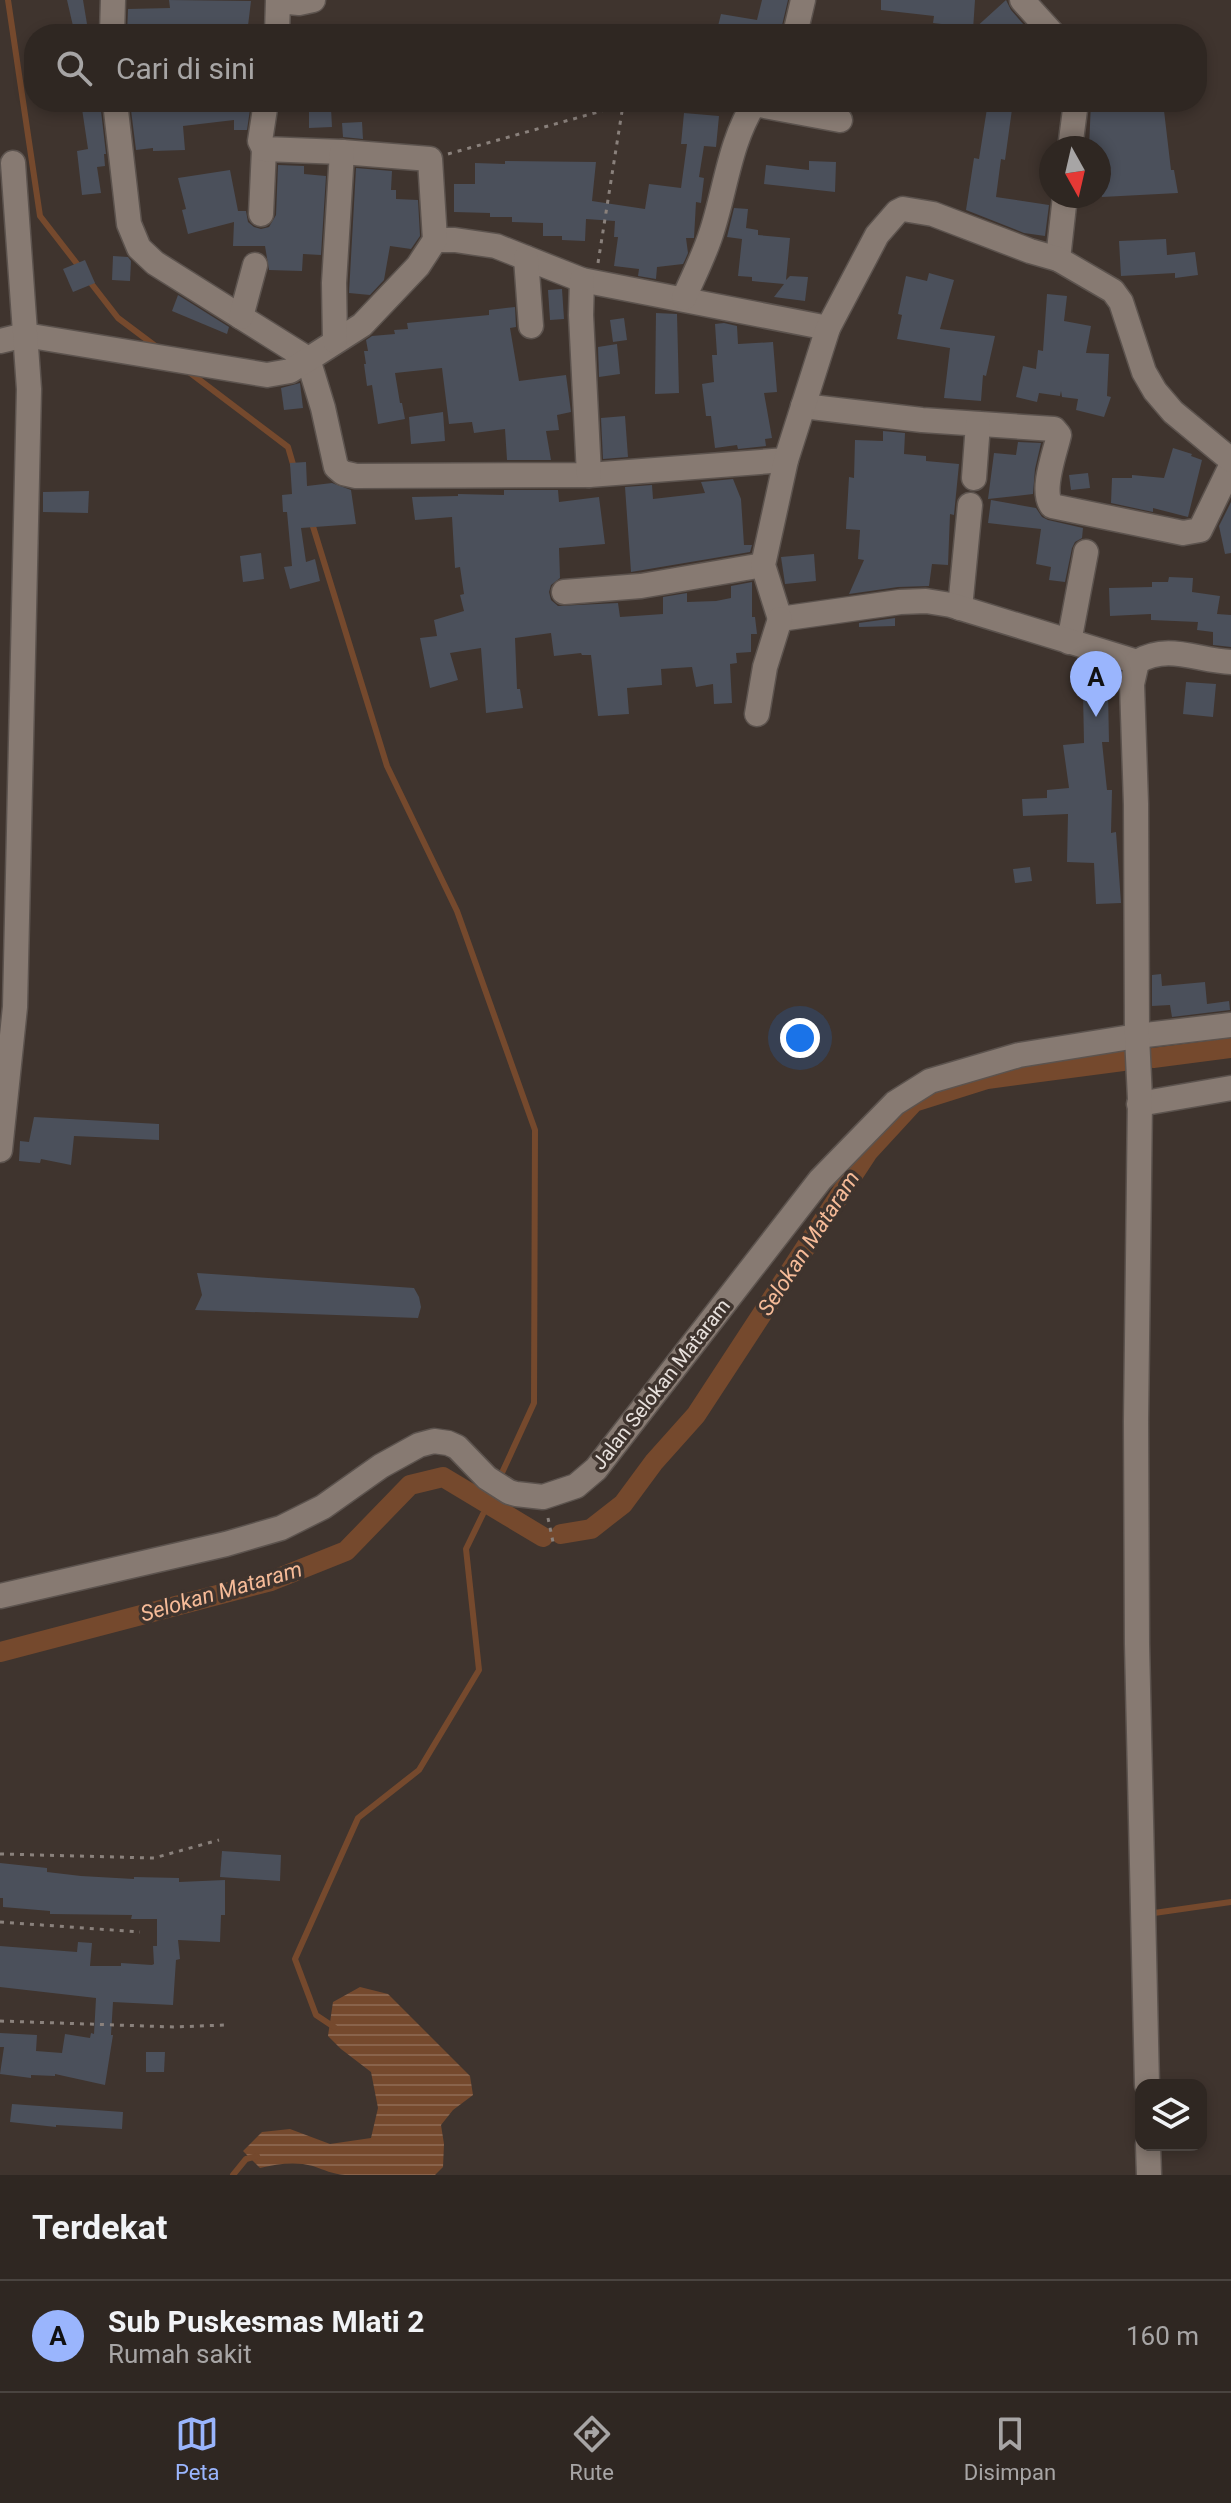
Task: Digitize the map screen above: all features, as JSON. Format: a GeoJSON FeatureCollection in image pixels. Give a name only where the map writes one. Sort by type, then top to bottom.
{"type":"FeatureCollection","features":[{"type":"Feature","properties":{"kind":"street"},"geometry":{"type":"LineString","coordinates":[[112,24],[113,0]]}},
{"type":"Feature","properties":{"kind":"street"},"geometry":{"type":"LineString","coordinates":[[276,24],[273,0],[299,3],[313,0]]}},
{"type":"Feature","properties":{"kind":"street"},"geometry":{"type":"LineString","coordinates":[[797,24],[803,0]]}},
{"type":"Feature","properties":{"kind":"street"},"geometry":{"type":"LineString","coordinates":[[1022,0],[1044,24]]}},
{"type":"Feature","properties":{"kind":"street"},"geometry":{"type":"LineString","coordinates":[[116,112],[129,224],[139,248],[155,263],[308,359],[336,467],[348,475],[589,475],[786,460]]}},
{"type":"Feature","properties":{"kind":"street"},"geometry":{"type":"LineString","coordinates":[[261,214],[264,149],[260,141],[264,112]]}},
{"type":"Feature","properties":{"kind":"street"},"geometry":{"type":"LineString","coordinates":[[684,298],[711,234],[734,146],[748,112]]}},
{"type":"Feature","properties":{"kind":"street"},"geometry":{"type":"LineString","coordinates":[[800,112],[840,120]]}},
{"type":"Feature","properties":{"kind":"street"},"geometry":{"type":"LineString","coordinates":[[1072,136],[1075,112]]}},
{"type":"Feature","properties":{"kind":"street"},"geometry":{"type":"LineString","coordinates":[[0,341],[25,335],[267,375],[290,371],[362,325],[418,266],[435,240],[430,159],[264,149]]}},
{"type":"Feature","properties":{"kind":"street"},"geometry":{"type":"LineString","coordinates":[[335,341],[334,283],[342,152]]}},
{"type":"Feature","properties":{"kind":"street"},"geometry":{"type":"LineString","coordinates":[[0,1150],[15,1007],[28,405],[13,163]]}},
{"type":"Feature","properties":{"kind":"street"},"geometry":{"type":"LineString","coordinates":[[1058,259],[1064,208]]}},
{"type":"Feature","properties":{"kind":"street"},"geometry":{"type":"LineString","coordinates":[[757,714],[765,667],[780,619],[763,565],[786,460],[803,406],[828,328],[877,235],[897,212],[903,209],[933,214],[1058,259],[1113,291],[1121,302],[1144,372],[1155,391],[1173,412],[1231,463],[1200,530],[1183,533],[1052,506],[1047,500],[1047,488],[1059,435],[1048,427],[978,424],[803,406]]}},
{"type":"Feature","properties":{"kind":"street"},"geometry":{"type":"LineString","coordinates":[[435,240],[496,246],[589,282],[828,328]]}},
{"type":"Feature","properties":{"kind":"street"},"geometry":{"type":"LineString","coordinates":[[526,258],[531,326]]}},
{"type":"Feature","properties":{"kind":"street"},"geometry":{"type":"LineString","coordinates":[[241,317],[255,265]]}},
{"type":"Feature","properties":{"kind":"street"},"geometry":{"type":"LineString","coordinates":[[589,282],[581,328],[589,475]]}},
{"type":"Feature","properties":{"kind":"street"},"geometry":{"type":"LineString","coordinates":[[974,478],[978,424]]}},
{"type":"Feature","properties":{"kind":"street"},"geometry":{"type":"LineString","coordinates":[[960,608],[970,505]]}},
{"type":"Feature","properties":{"kind":"street"},"geometry":{"type":"LineString","coordinates":[[1069,642],[1086,552]]}},
{"type":"Feature","properties":{"kind":"street"},"geometry":{"type":"LineString","coordinates":[[564,592],[641,586],[763,565]]}},
{"type":"Feature","properties":{"kind":"street"},"geometry":{"type":"LineString","coordinates":[[780,619],[926,601],[960,608],[1137,662],[1152,654],[1168,652],[1231,662]]}},
{"type":"Feature","properties":{"kind":"street"},"geometry":{"type":"LineString","coordinates":[[1137,662],[1132,684],[1140,1102],[1137,1644],[1147,2079]]}},
{"type":"Feature","properties":{"kind":"street","name":"Jalan Selokan Mataram"},"geometry":{"type":"LineString","coordinates":[[0,1596],[226,1544],[281,1528],[323,1507],[394,1459],[419,1445],[434,1441],[457,1447],[487,1478],[509,1492],[543,1497],[576,1486],[596,1469],[820,1180],[895,1103],[930,1081],[1019,1055],[1137,1045],[1231,1025]]}},
{"type":"Feature","properties":{"kind":"street"},"geometry":{"type":"LineString","coordinates":[[1140,1102],[1231,1088]]}},
{"type":"Feature","properties":{"kind":"street"},"geometry":{"type":"LineString","coordinates":[[1148,2151],[1149,2175]]}},
{"type":"Feature","properties":{"kind":"path"},"geometry":{"type":"LineString","coordinates":[[430,159],[598,112]]}},
{"type":"Feature","properties":{"kind":"path"},"geometry":{"type":"LineString","coordinates":[[589,282],[622,112]]}},
{"type":"Feature","properties":{"kind":"path"},"geometry":{"type":"LineString","coordinates":[[546,1507],[553,1542]]}},
{"type":"Feature","properties":{"kind":"path"},"geometry":{"type":"LineString","coordinates":[[0,1854],[154,1858],[219,1840]]}},
{"type":"Feature","properties":{"kind":"path"},"geometry":{"type":"LineString","coordinates":[[0,1922],[140,1932]]}},
{"type":"Feature","properties":{"kind":"path"},"geometry":{"type":"LineString","coordinates":[[0,2021],[174,2027],[226,2025]]}},
{"type":"Feature","properties":{"kind":"shaded area"},"geometry":{"type":"Polygon","coordinates":[[[360,1987],[388,1994],[470,2076],[473,2095],[453,2110],[441,2125],[443,2167],[435,2175],[345,2175],[300,2164],[260,2168],[243,2151],[262,2132],[290,2129],[330,2144],[371,2138],[378,2108],[371,2072],[328,2036],[333,2002],[360,1987]]]}},
{"type":"Feature","properties":{"kind":"building"},"geometry":{"type":"Polygon","coordinates":[[[67,0],[83,0],[87,24],[73,24],[67,0]]]}},
{"type":"Feature","properties":{"kind":"building"},"geometry":{"type":"Polygon","coordinates":[[[169,0],[251,1],[248,24],[127,24],[128,9],[170,8],[169,0]]]}},
{"type":"Feature","properties":{"kind":"building"},"geometry":{"type":"Polygon","coordinates":[[[762,0],[788,0],[782,24],[718,24],[721,14],[757,20],[762,0]]]}},
{"type":"Feature","properties":{"kind":"building"},"geometry":{"type":"Polygon","coordinates":[[[881,0],[975,0],[973,24],[933,23],[934,16],[881,10],[881,0]]]}},
{"type":"Feature","properties":{"kind":"building"},"geometry":{"type":"Polygon","coordinates":[[[1006,0],[1023,24],[980,24],[1006,0]]]}},
{"type":"Feature","properties":{"kind":"building"},"geometry":{"type":"Polygon","coordinates":[[[82,112],[101,112],[106,154],[105,166],[97,167],[101,193],[82,195],[77,151],[88,149],[82,112]]]}},
{"type":"Feature","properties":{"kind":"building"},"geometry":{"type":"Polygon","coordinates":[[[131,112],[250,112],[247,130],[234,130],[234,120],[183,126],[185,150],[136,150],[131,112]]]}},
{"type":"Feature","properties":{"kind":"building"},"geometry":{"type":"Polygon","coordinates":[[[309,112],[331,112],[332,127],[309,128],[309,112]]]}},
{"type":"Feature","properties":{"kind":"building"},"geometry":{"type":"Polygon","coordinates":[[[986,112],[1012,112],[996,197],[1039,203],[1039,208],[1049,208],[1045,236],[1024,233],[966,210],[974,158],[979,159],[986,112]]]}},
{"type":"Feature","properties":{"kind":"building"},"geometry":{"type":"Polygon","coordinates":[[[1091,112],[1164,112],[1171,170],[1174,170],[1178,193],[1111,197],[1111,136],[1090,136],[1091,112]]]}},
{"type":"Feature","properties":{"kind":"building"},"geometry":{"type":"Polygon","coordinates":[[[684,113],[719,116],[716,147],[704,146],[699,177],[704,178],[701,203],[696,202],[694,238],[686,238],[688,253],[685,260],[683,264],[657,267],[656,279],[638,276],[639,269],[614,266],[618,237],[614,237],[615,221],[586,219],[585,241],[562,240],[562,236],[543,236],[543,223],[512,222],[512,217],[490,217],[490,213],[454,212],[454,184],[475,184],[475,163],[505,164],[505,161],[596,162],[592,201],[645,209],[649,184],[681,188],[687,144],[681,144],[684,113]]]}},
{"type":"Feature","properties":{"kind":"building"},"geometry":{"type":"Polygon","coordinates":[[[362,122],[363,139],[343,137],[342,123],[362,122]]]}},
{"type":"Feature","properties":{"kind":"building"},"geometry":{"type":"Polygon","coordinates":[[[809,161],[836,162],[835,192],[764,184],[766,165],[809,170],[809,161]]]}},
{"type":"Feature","properties":{"kind":"building"},"geometry":{"type":"Polygon","coordinates":[[[278,165],[304,166],[304,174],[326,176],[321,255],[303,254],[302,271],[269,270],[265,246],[233,246],[234,222],[188,234],[182,210],[186,209],[178,178],[230,170],[238,211],[246,211],[248,222],[261,229],[269,227],[276,215],[278,165]]]}},
{"type":"Feature","properties":{"kind":"building"},"geometry":{"type":"Polygon","coordinates":[[[356,168],[392,171],[391,190],[396,190],[396,199],[418,200],[420,236],[411,249],[390,246],[384,280],[370,295],[349,293],[356,168]]]}},
{"type":"Feature","properties":{"kind":"building"},"geometry":{"type":"Polygon","coordinates":[[[734,208],[748,209],[746,228],[758,230],[758,235],[790,238],[786,280],[790,276],[808,277],[805,301],[774,297],[784,284],[752,281],[752,277],[738,276],[742,239],[727,237],[734,208]]]}},
{"type":"Feature","properties":{"kind":"building"},"geometry":{"type":"Polygon","coordinates":[[[1166,239],[1167,255],[1195,252],[1198,275],[1175,278],[1175,273],[1121,276],[1119,241],[1166,239]]]}},
{"type":"Feature","properties":{"kind":"building"},"geometry":{"type":"Polygon","coordinates":[[[113,256],[128,257],[131,261],[130,281],[112,280],[113,256]]]}},
{"type":"Feature","properties":{"kind":"building"},"geometry":{"type":"Polygon","coordinates":[[[85,260],[95,283],[73,292],[63,269],[85,260]]]}},
{"type":"Feature","properties":{"kind":"building"},"geometry":{"type":"Polygon","coordinates":[[[929,273],[954,280],[940,329],[995,336],[986,376],[983,375],[981,401],[944,398],[950,348],[897,339],[902,315],[898,314],[906,276],[927,281],[929,273]]]}},
{"type":"Feature","properties":{"kind":"building"},"geometry":{"type":"Polygon","coordinates":[[[562,289],[564,319],[550,320],[548,290],[562,289]]]}},
{"type":"Feature","properties":{"kind":"building"},"geometry":{"type":"Polygon","coordinates":[[[1047,294],[1067,296],[1064,321],[1091,326],[1086,353],[1109,354],[1107,396],[1111,397],[1104,417],[1076,410],[1078,399],[1062,397],[1061,391],[1060,396],[1039,393],[1037,402],[1016,397],[1023,366],[1036,369],[1038,350],[1043,351],[1047,294]]]}},
{"type":"Feature","properties":{"kind":"building"},"geometry":{"type":"Polygon","coordinates":[[[178,295],[229,327],[227,334],[172,311],[178,295]]]}},
{"type":"Feature","properties":{"kind":"building"},"geometry":{"type":"Polygon","coordinates":[[[515,307],[516,327],[510,328],[519,381],[566,375],[571,412],[557,415],[559,430],[546,431],[551,460],[507,460],[505,429],[474,433],[472,422],[449,424],[442,368],[395,373],[405,419],[378,424],[372,385],[367,386],[364,364],[364,351],[368,351],[366,340],[372,336],[395,334],[394,330],[408,329],[407,323],[489,315],[489,310],[515,307]]]}},
{"type":"Feature","properties":{"kind":"building"},"geometry":{"type":"Polygon","coordinates":[[[656,313],[677,314],[679,393],[655,394],[656,313]]]}},
{"type":"Feature","properties":{"kind":"building"},"geometry":{"type":"Polygon","coordinates":[[[624,318],[627,340],[613,342],[610,320],[624,318]]]}},
{"type":"Feature","properties":{"kind":"building"},"geometry":{"type":"Polygon","coordinates":[[[715,324],[737,326],[738,344],[773,342],[777,392],[764,393],[772,438],[765,439],[766,446],[715,448],[711,416],[706,416],[702,384],[714,382],[712,355],[717,355],[715,324]]]}},
{"type":"Feature","properties":{"kind":"building"},"geometry":{"type":"Polygon","coordinates":[[[617,344],[620,374],[599,377],[598,347],[617,344]]]}},
{"type":"Feature","properties":{"kind":"building"},"geometry":{"type":"Polygon","coordinates":[[[300,383],[303,408],[284,410],[281,388],[300,383]]]}},
{"type":"Feature","properties":{"kind":"building"},"geometry":{"type":"Polygon","coordinates":[[[443,412],[445,441],[411,444],[409,417],[443,412]]]}},
{"type":"Feature","properties":{"kind":"building"},"geometry":{"type":"Polygon","coordinates":[[[625,416],[628,457],[603,459],[601,418],[625,416]]]}},
{"type":"Feature","properties":{"kind":"building"},"geometry":{"type":"Polygon","coordinates":[[[883,431],[905,433],[904,454],[926,456],[926,461],[959,464],[954,515],[950,514],[948,565],[932,564],[929,586],[849,594],[864,560],[858,559],[860,530],[846,529],[849,477],[854,478],[855,440],[883,441],[883,431]]]}},
{"type":"Feature","properties":{"kind":"building"},"geometry":{"type":"Polygon","coordinates":[[[1018,442],[1041,443],[1033,494],[988,499],[994,453],[1016,455],[1018,442]]]}},
{"type":"Feature","properties":{"kind":"building"},"geometry":{"type":"Polygon","coordinates":[[[1173,448],[1202,460],[1188,517],[1153,508],[1153,512],[1111,503],[1112,478],[1132,478],[1132,475],[1164,478],[1173,448]]]}},
{"type":"Feature","properties":{"kind":"building"},"geometry":{"type":"Polygon","coordinates":[[[306,462],[307,486],[332,483],[351,490],[356,524],[301,528],[306,562],[315,559],[320,581],[290,589],[284,567],[292,566],[287,512],[283,512],[282,495],[292,494],[290,463],[306,462]]]}},
{"type":"Feature","properties":{"kind":"building"},"geometry":{"type":"Polygon","coordinates":[[[1088,473],[1090,488],[1071,490],[1069,475],[1088,473]]]}},
{"type":"Feature","properties":{"kind":"building"},"geometry":{"type":"Polygon","coordinates":[[[733,479],[741,499],[744,545],[752,545],[750,552],[631,572],[625,487],[652,485],[653,499],[705,493],[701,482],[733,479]]]}},
{"type":"Feature","properties":{"kind":"building"},"geometry":{"type":"Polygon","coordinates":[[[504,490],[558,490],[559,502],[599,497],[605,544],[559,548],[560,578],[551,585],[549,592],[551,600],[558,606],[618,603],[620,617],[663,614],[663,597],[687,593],[687,602],[716,601],[731,598],[731,586],[752,582],[752,617],[755,617],[757,634],[751,634],[751,652],[736,653],[737,663],[730,664],[732,703],[714,704],[713,684],[696,687],[692,667],[661,669],[662,685],[627,688],[629,714],[598,716],[591,655],[554,656],[551,633],[515,638],[517,689],[520,689],[523,708],[486,713],[481,648],[450,653],[458,680],[430,688],[420,638],[437,636],[434,620],[464,611],[460,595],[464,594],[460,567],[455,568],[452,517],[415,520],[412,497],[504,495],[504,490]]]}},
{"type":"Feature","properties":{"kind":"building"},"geometry":{"type":"Polygon","coordinates":[[[89,491],[88,513],[43,512],[43,492],[89,491]]]}},
{"type":"Feature","properties":{"kind":"building"},"geometry":{"type":"Polygon","coordinates":[[[991,500],[1036,508],[1048,520],[1083,528],[1082,538],[1072,548],[1065,582],[1049,580],[1051,567],[1036,564],[1041,529],[988,523],[991,500]]]}},
{"type":"Feature","properties":{"kind":"building"},"geometry":{"type":"Polygon","coordinates":[[[1231,502],[1231,553],[1225,554],[1219,526],[1231,502]]]}},
{"type":"Feature","properties":{"kind":"building"},"geometry":{"type":"Polygon","coordinates":[[[261,553],[264,579],[243,582],[240,556],[261,553]]]}},
{"type":"Feature","properties":{"kind":"building"},"geometry":{"type":"Polygon","coordinates":[[[814,554],[816,581],[785,584],[781,557],[814,554]]]}},
{"type":"Feature","properties":{"kind":"building"},"geometry":{"type":"Polygon","coordinates":[[[1169,577],[1193,578],[1192,592],[1220,596],[1217,614],[1231,615],[1231,647],[1213,645],[1213,632],[1197,630],[1198,622],[1151,620],[1151,614],[1110,616],[1109,588],[1152,587],[1152,582],[1168,582],[1169,577]]]}},
{"type":"Feature","properties":{"kind":"building"},"geometry":{"type":"Polygon","coordinates":[[[895,618],[895,626],[859,627],[859,623],[895,618]]]}},
{"type":"Feature","properties":{"kind":"building"},"geometry":{"type":"Polygon","coordinates":[[[1186,682],[1216,684],[1213,717],[1183,714],[1186,682]]]}},
{"type":"Feature","properties":{"kind":"building"},"geometry":{"type":"Polygon","coordinates":[[[1108,692],[1109,742],[1102,742],[1107,790],[1112,790],[1111,833],[1116,832],[1121,903],[1096,904],[1094,863],[1067,862],[1068,814],[1023,816],[1022,799],[1047,798],[1047,790],[1069,788],[1063,745],[1084,743],[1083,693],[1108,692]]]}},
{"type":"Feature","properties":{"kind":"building"},"geometry":{"type":"Polygon","coordinates":[[[1030,867],[1032,881],[1015,883],[1013,869],[1030,867]]]}},
{"type":"Feature","properties":{"kind":"building"},"geometry":{"type":"Polygon","coordinates":[[[1161,974],[1162,986],[1205,982],[1207,1004],[1229,1001],[1230,1010],[1172,1017],[1170,1005],[1152,1006],[1152,975],[1161,974]]]}},
{"type":"Feature","properties":{"kind":"building"},"geometry":{"type":"Polygon","coordinates":[[[34,1117],[159,1124],[159,1140],[74,1136],[71,1165],[41,1159],[40,1163],[19,1161],[20,1141],[29,1142],[34,1117]]]}},
{"type":"Feature","properties":{"kind":"building"},"geometry":{"type":"Polygon","coordinates":[[[197,1273],[414,1288],[421,1307],[418,1318],[195,1310],[202,1295],[197,1273]]]}},
{"type":"Feature","properties":{"kind":"building"},"geometry":{"type":"Polygon","coordinates":[[[222,1851],[281,1855],[280,1881],[220,1877],[222,1851]]]}},
{"type":"Feature","properties":{"kind":"building"},"geometry":{"type":"Polygon","coordinates":[[[0,1863],[47,1868],[47,1872],[81,1876],[179,1878],[179,1882],[225,1880],[225,1915],[221,1915],[220,1942],[178,1940],[180,1959],[176,1960],[173,2005],[113,2002],[113,2035],[105,2085],[55,2074],[31,2075],[31,2078],[0,2074],[4,2047],[0,2047],[0,2033],[37,2035],[36,2051],[62,2053],[65,2034],[90,2038],[91,2033],[94,2034],[96,1998],[0,1987],[0,1946],[77,1952],[78,1942],[92,1943],[90,1966],[121,1966],[121,1963],[152,1965],[153,1946],[157,1946],[157,1919],[131,1919],[132,1915],[50,1914],[50,1911],[3,1907],[0,1863]]]}},
{"type":"Feature","properties":{"kind":"building"},"geometry":{"type":"Polygon","coordinates":[[[146,2052],[165,2052],[164,2072],[146,2072],[146,2052]]]}},
{"type":"Feature","properties":{"kind":"building"},"geometry":{"type":"Polygon","coordinates":[[[12,2104],[123,2112],[122,2129],[10,2122],[12,2104]]]}},
{"type":"Feature","properties":{"kind":"waterway"},"geometry":{"type":"LineString","coordinates":[[8,0],[24,108]]}},
{"type":"Feature","properties":{"kind":"waterway"},"geometry":{"type":"LineString","coordinates":[[25,112],[40,216],[81,269]]}},
{"type":"Feature","properties":{"kind":"waterway"},"geometry":{"type":"LineString","coordinates":[[87,278],[118,318],[158,348]]}},
{"type":"Feature","properties":{"kind":"waterway"},"geometry":{"type":"LineString","coordinates":[[189,372],[288,447],[295,471]]}},
{"type":"Feature","properties":{"kind":"waterway"},"geometry":{"type":"LineString","coordinates":[[311,520],[387,766],[457,911],[535,1130],[534,1403],[501,1475]]}},
{"type":"Feature","properties":{"kind":"waterway","name":"Selokan Mataram"},"geometry":{"type":"LineString","coordinates":[[1153,1058],[1231,1048]]}},
{"type":"Feature","properties":{"kind":"waterway","name":"Selokan Mataram"},"geometry":{"type":"LineString","coordinates":[[561,1534],[591,1529],[623,1504],[654,1462],[696,1415],[868,1152],[914,1102],[987,1079],[1123,1061]]}},
{"type":"Feature","properties":{"kind":"waterway","name":"Selokan Mataram"},"geometry":{"type":"LineString","coordinates":[[0,1652],[271,1581],[346,1551],[410,1485],[443,1477],[543,1537]]}},
{"type":"Feature","properties":{"kind":"waterway"},"geometry":{"type":"LineString","coordinates":[[334,2027],[316,2015],[295,1959],[358,1818],[419,1770],[479,1670],[466,1549],[483,1514]]}},
{"type":"Feature","properties":{"kind":"waterway"},"geometry":{"type":"LineString","coordinates":[[1154,1913],[1231,1902]]}},
{"type":"Feature","properties":{"kind":"waterway"},"geometry":{"type":"LineString","coordinates":[[233,2175],[246,2159],[257,2156]]}},
{"type":"Feature","properties":{"kind":"place","name":"Sub Puskesmas Mlati 2"},"geometry":{"type":"Point","coordinates":[1096,717]}}]}
